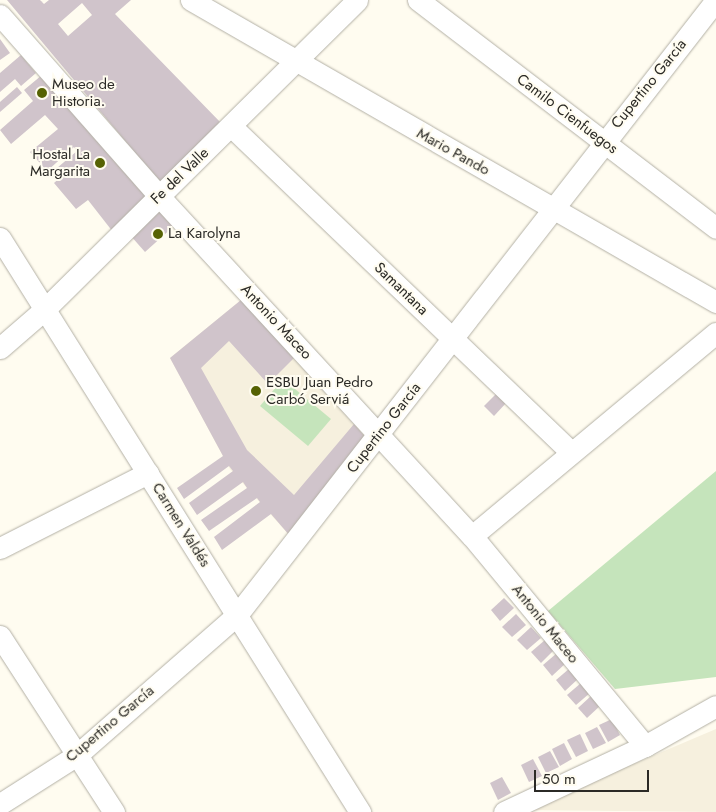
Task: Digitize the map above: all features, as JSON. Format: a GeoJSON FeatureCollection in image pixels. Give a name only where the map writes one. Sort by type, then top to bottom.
{"type":"FeatureCollection","features":[{"type":"Feature","properties":{"kind":"street","name":"Mario Pando"},"geometry":{"type":"LineString","coordinates":[[191,0],[296,64],[716,302]]}},
{"type":"Feature","properties":{"kind":"street","name":"Fe del Valle"},"geometry":{"type":"LineString","coordinates":[[0,348],[45,309],[296,64],[357,0]]}},
{"type":"Feature","properties":{"kind":"street","name":"Camilo Cienfuegos"},"geometry":{"type":"LineString","coordinates":[[418,0],[716,228]]}},
{"type":"Feature","properties":{"kind":"street","name":"Cupertino García"},"geometry":{"type":"LineString","coordinates":[[0,804],[77,755],[237,614],[453,339],[603,141],[716,0]]}},
{"type":"Feature","properties":{"kind":"street","name":"Antonio Maceo"},"geometry":{"type":"LineString","coordinates":[[0,15],[159,196],[472,536],[645,746]]}},
{"type":"Feature","properties":{"kind":"street","name":"Samantana"},"geometry":{"type":"LineString","coordinates":[[231,126],[570,451]]}},
{"type":"Feature","properties":{"kind":"street","name":"Carmen Valdés"},"geometry":{"type":"LineString","coordinates":[[0,238],[360,812]]}},
{"type":"Feature","properties":{"kind":"street"},"geometry":{"type":"LineString","coordinates":[[472,536],[570,451],[716,333]]}},
{"type":"Feature","properties":{"kind":"street"},"geometry":{"type":"LineString","coordinates":[[0,548],[148,473]]}},
{"type":"Feature","properties":{"kind":"street"},"geometry":{"type":"LineString","coordinates":[[0,636],[114,812]]}},
{"type":"Feature","properties":{"kind":"street"},"geometry":{"type":"LineString","coordinates":[[504,812],[645,746],[716,706]]}},
{"type":"Feature","properties":{"kind":"shaded area","name":"ESBU Juan Pedro Carbó Serviá"},"geometry":{"type":"Polygon","coordinates":[[[241,300],[367,439],[290,536],[230,469],[170,358],[241,300]]]}},
{"type":"Feature","properties":{"kind":"shaded area"},"geometry":{"type":"Polygon","coordinates":[[[716,729],[716,812],[525,810],[716,729]]]}},
{"type":"Feature","properties":{"kind":"green space"},"geometry":{"type":"Polygon","coordinates":[[[283,379],[331,419],[308,446],[260,406],[283,379]]]}},
{"type":"Feature","properties":{"kind":"green space"},"geometry":{"type":"Polygon","coordinates":[[[716,471],[716,677],[615,689],[548,611],[716,471]]]}},
{"type":"Feature","properties":{"kind":"building"},"geometry":{"type":"Polygon","coordinates":[[[7,0],[40,0],[44,4],[49,0],[131,0],[115,14],[222,124],[161,184],[7,0]],[[82,3],[58,24],[68,36],[92,15],[82,3]]]}},
{"type":"Feature","properties":{"kind":"building"},"geometry":{"type":"Polygon","coordinates":[[[0,39],[10,53],[0,60],[0,39]]]}},
{"type":"Feature","properties":{"kind":"building"},"geometry":{"type":"Polygon","coordinates":[[[21,55],[36,73],[21,86],[15,79],[0,92],[0,73],[21,55]]]}},
{"type":"Feature","properties":{"kind":"building"},"geometry":{"type":"Polygon","coordinates":[[[42,75],[150,199],[113,232],[88,200],[76,209],[54,183],[63,175],[57,168],[77,151],[74,147],[47,171],[30,152],[58,129],[45,115],[11,144],[0,130],[33,101],[24,90],[42,75]]]}},
{"type":"Feature","properties":{"kind":"building"},"geometry":{"type":"Polygon","coordinates":[[[17,87],[22,93],[0,112],[0,102],[17,87]]]}},
{"type":"Feature","properties":{"kind":"building"},"geometry":{"type":"Polygon","coordinates":[[[159,209],[174,226],[145,252],[130,235],[159,209]]]}},
{"type":"Feature","properties":{"kind":"building"},"geometry":{"type":"Polygon","coordinates":[[[241,300],[294,358],[268,384],[229,341],[201,368],[247,450],[294,495],[354,424],[367,439],[290,536],[271,514],[222,550],[214,537],[260,502],[257,498],[209,531],[201,520],[247,488],[243,482],[197,515],[189,503],[233,471],[229,466],[184,499],[177,488],[223,456],[170,358],[241,300]]]}},
{"type":"Feature","properties":{"kind":"building"},"geometry":{"type":"Polygon","coordinates":[[[497,393],[507,402],[494,416],[484,406],[497,393]]]}},
{"type":"Feature","properties":{"kind":"building"},"geometry":{"type":"Polygon","coordinates":[[[504,598],[514,608],[500,621],[491,610],[504,598]]]}},
{"type":"Feature","properties":{"kind":"building"},"geometry":{"type":"Polygon","coordinates":[[[516,614],[526,625],[512,637],[502,627],[516,614]]]}},
{"type":"Feature","properties":{"kind":"building"},"geometry":{"type":"Polygon","coordinates":[[[531,627],[541,638],[527,650],[517,640],[531,627]]]}},
{"type":"Feature","properties":{"kind":"building"},"geometry":{"type":"Polygon","coordinates":[[[545,640],[554,650],[541,663],[531,652],[545,640]]]}},
{"type":"Feature","properties":{"kind":"building"},"geometry":{"type":"Polygon","coordinates":[[[557,653],[566,663],[552,676],[543,665],[557,653]]]}},
{"type":"Feature","properties":{"kind":"building"},"geometry":{"type":"Polygon","coordinates":[[[570,668],[579,678],[565,691],[556,680],[570,668]]]}},
{"type":"Feature","properties":{"kind":"building"},"geometry":{"type":"Polygon","coordinates":[[[581,683],[590,693],[576,705],[567,695],[581,683]]]}},
{"type":"Feature","properties":{"kind":"building"},"geometry":{"type":"Polygon","coordinates":[[[592,695],[601,705],[587,718],[578,708],[592,695]]]}},
{"type":"Feature","properties":{"kind":"building"},"geometry":{"type":"Polygon","coordinates":[[[612,719],[620,735],[608,742],[599,725],[612,719]]]}},
{"type":"Feature","properties":{"kind":"building"},"geometry":{"type":"Polygon","coordinates":[[[597,727],[606,743],[593,749],[585,733],[597,727]]]}},
{"type":"Feature","properties":{"kind":"building"},"geometry":{"type":"Polygon","coordinates":[[[580,734],[588,751],[576,757],[567,740],[580,734]]]}},
{"type":"Feature","properties":{"kind":"building"},"geometry":{"type":"Polygon","coordinates":[[[564,743],[572,759],[560,766],[552,749],[564,743]]]}},
{"type":"Feature","properties":{"kind":"building"},"geometry":{"type":"Polygon","coordinates":[[[550,751],[559,767],[546,773],[538,757],[550,751]]]}},
{"type":"Feature","properties":{"kind":"building"},"geometry":{"type":"Polygon","coordinates":[[[533,759],[542,776],[529,782],[521,765],[533,759]]]}},
{"type":"Feature","properties":{"kind":"building"},"geometry":{"type":"Polygon","coordinates":[[[502,777],[511,793],[498,800],[490,783],[502,777]]]}},
{"type":"Feature","properties":{"kind":"place","name":"Museo de Historia."},"geometry":{"type":"Point","coordinates":[42,93]}},
{"type":"Feature","properties":{"kind":"place","name":"Hostal La Margarita"},"geometry":{"type":"Point","coordinates":[100,163]}},
{"type":"Feature","properties":{"kind":"place","name":"La Karolyna"},"geometry":{"type":"Point","coordinates":[158,234]}},
{"type":"Feature","properties":{"kind":"place","name":"ESBU Juan Pedro Carbó Serviá"},"geometry":{"type":"Point","coordinates":[256,391]}}]}
